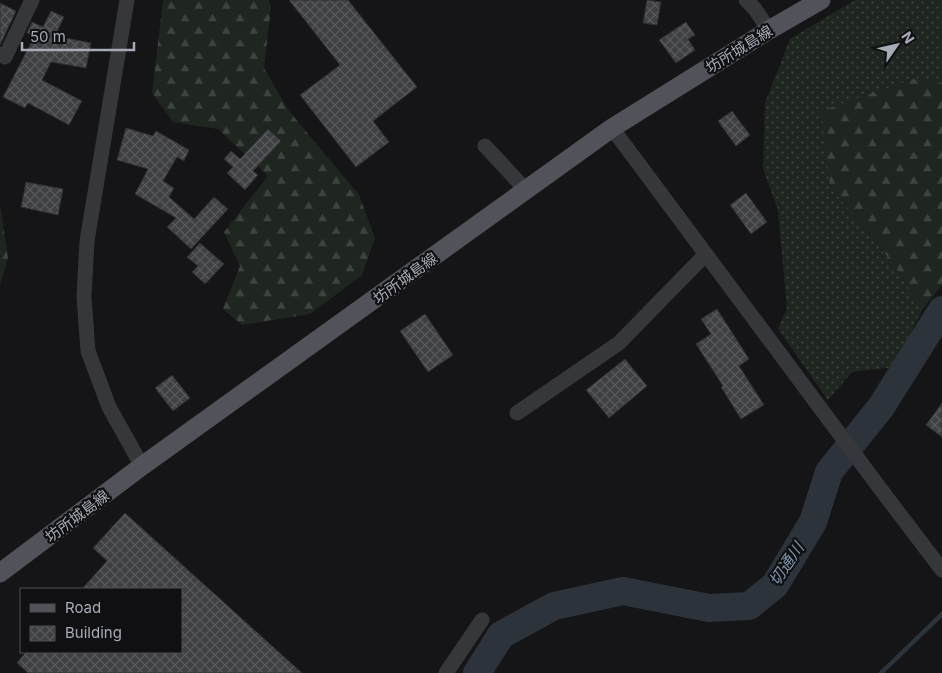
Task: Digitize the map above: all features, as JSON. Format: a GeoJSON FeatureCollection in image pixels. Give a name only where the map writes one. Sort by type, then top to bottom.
{"type":"FeatureCollection","features":[{"type":"Feature","properties":{"kind":"main road","name":"坊所城島線"},"geometry":{"type":"LineString","coordinates":[[0,573],[142,466],[612,128],[769,30],[821,0]]}},
{"type":"Feature","properties":{"kind":"street"},"geometry":{"type":"LineString","coordinates":[[0,54],[5,58],[32,0]]}},
{"type":"Feature","properties":{"kind":"street"},"geometry":{"type":"LineString","coordinates":[[127,0],[87,241],[84,297],[88,350],[109,407],[142,466]]}},
{"type":"Feature","properties":{"kind":"street"},"geometry":{"type":"LineString","coordinates":[[746,0],[755,9],[769,30]]}},
{"type":"Feature","properties":{"kind":"street"},"geometry":{"type":"LineString","coordinates":[[612,128],[942,570]]}},
{"type":"Feature","properties":{"kind":"street"},"geometry":{"type":"LineString","coordinates":[[485,146],[526,190]]}},
{"type":"Feature","properties":{"kind":"street"},"geometry":{"type":"LineString","coordinates":[[517,414],[619,344],[706,254]]}},
{"type":"Feature","properties":{"kind":"street"},"geometry":{"type":"LineString","coordinates":[[446,673],[482,620]]}},
{"type":"Feature","properties":{"kind":"green space"},"geometry":{"type":"Polygon","coordinates":[[[163,0],[269,0],[271,7],[264,68],[289,111],[359,195],[375,238],[362,275],[310,314],[242,325],[223,309],[240,266],[224,232],[268,176],[218,129],[173,122],[152,93],[163,0]]]}},
{"type":"Feature","properties":{"kind":"green space"},"geometry":{"type":"Polygon","coordinates":[[[855,0],[942,0],[942,83],[913,79],[830,186],[895,266],[922,310],[895,367],[852,372],[828,400],[778,329],[787,308],[778,210],[763,169],[765,103],[790,39],[855,0]]]}},
{"type":"Feature","properties":{"kind":"green space"},"geometry":{"type":"Polygon","coordinates":[[[913,79],[942,83],[942,285],[922,310],[895,266],[830,186],[821,111],[913,79]]]}},
{"type":"Feature","properties":{"kind":"green space"},"geometry":{"type":"Polygon","coordinates":[[[0,204],[8,258],[0,285],[0,204]]]}},
{"type":"Feature","properties":{"kind":"building"},"geometry":{"type":"Polygon","coordinates":[[[289,0],[348,0],[417,87],[373,121],[389,142],[356,167],[300,95],[340,65],[289,0]]]}},
{"type":"Feature","properties":{"kind":"building"},"geometry":{"type":"Polygon","coordinates":[[[647,0],[661,2],[657,25],[643,23],[647,0]]]}},
{"type":"Feature","properties":{"kind":"building"},"geometry":{"type":"Polygon","coordinates":[[[0,3],[16,11],[0,45],[0,3]]]}},
{"type":"Feature","properties":{"kind":"building"},"geometry":{"type":"Polygon","coordinates":[[[51,11],[64,17],[55,36],[91,43],[86,68],[51,62],[42,80],[82,101],[69,125],[28,103],[25,108],[3,97],[34,37],[27,33],[32,22],[43,27],[51,11]]]}},
{"type":"Feature","properties":{"kind":"building"},"geometry":{"type":"Polygon","coordinates":[[[686,22],[695,35],[688,39],[695,50],[676,63],[659,40],[686,22]]]}},
{"type":"Feature","properties":{"kind":"building"},"geometry":{"type":"Polygon","coordinates":[[[732,111],[750,135],[736,146],[718,121],[732,111]]]}},
{"type":"Feature","properties":{"kind":"building"},"geometry":{"type":"Polygon","coordinates":[[[126,128],[153,136],[156,131],[189,150],[184,161],[177,157],[163,181],[174,188],[169,197],[194,219],[214,197],[228,209],[191,249],[167,227],[176,218],[135,194],[148,169],[117,160],[126,128]]]}},
{"type":"Feature","properties":{"kind":"building"},"geometry":{"type":"Polygon","coordinates":[[[268,129],[281,141],[253,171],[258,175],[245,190],[227,173],[233,167],[224,159],[231,151],[240,159],[268,129]]]}},
{"type":"Feature","properties":{"kind":"building"},"geometry":{"type":"Polygon","coordinates":[[[26,182],[63,189],[58,215],[21,207],[26,182]]]}},
{"type":"Feature","properties":{"kind":"building"},"geometry":{"type":"Polygon","coordinates":[[[746,193],[767,222],[751,234],[730,205],[746,193]]]}},
{"type":"Feature","properties":{"kind":"building"},"geometry":{"type":"Polygon","coordinates":[[[200,243],[224,264],[205,284],[192,272],[198,266],[187,257],[200,243]]]}},
{"type":"Feature","properties":{"kind":"building"},"geometry":{"type":"Polygon","coordinates":[[[717,309],[749,359],[739,366],[764,405],[741,419],[721,387],[723,386],[696,344],[711,334],[701,319],[717,309]]]}},
{"type":"Feature","properties":{"kind":"building"},"geometry":{"type":"Polygon","coordinates":[[[425,314],[453,355],[428,372],[400,331],[425,314]]]}},
{"type":"Feature","properties":{"kind":"building"},"geometry":{"type":"Polygon","coordinates":[[[625,359],[647,386],[609,418],[586,390],[625,359]]]}},
{"type":"Feature","properties":{"kind":"building"},"geometry":{"type":"Polygon","coordinates":[[[172,375],[190,398],[173,411],[155,388],[172,375]]]}},
{"type":"Feature","properties":{"kind":"building"},"geometry":{"type":"Polygon","coordinates":[[[942,403],[942,437],[926,425],[942,403]]]}},
{"type":"Feature","properties":{"kind":"building"},"geometry":{"type":"Polygon","coordinates":[[[125,513],[302,673],[28,673],[17,663],[25,653],[182,653],[182,588],[83,588],[107,561],[93,548],[125,513]]]}},
{"type":"Feature","properties":{"kind":"waterway","name":"切通川"},"geometry":{"type":"LineString","coordinates":[[477,673],[501,635],[554,606],[623,591],[709,608],[749,606],[775,585],[813,522],[829,472],[881,407],[942,310]]}},
{"type":"Feature","properties":{"kind":"waterway"},"geometry":{"type":"LineString","coordinates":[[881,673],[942,614]]}}]}
